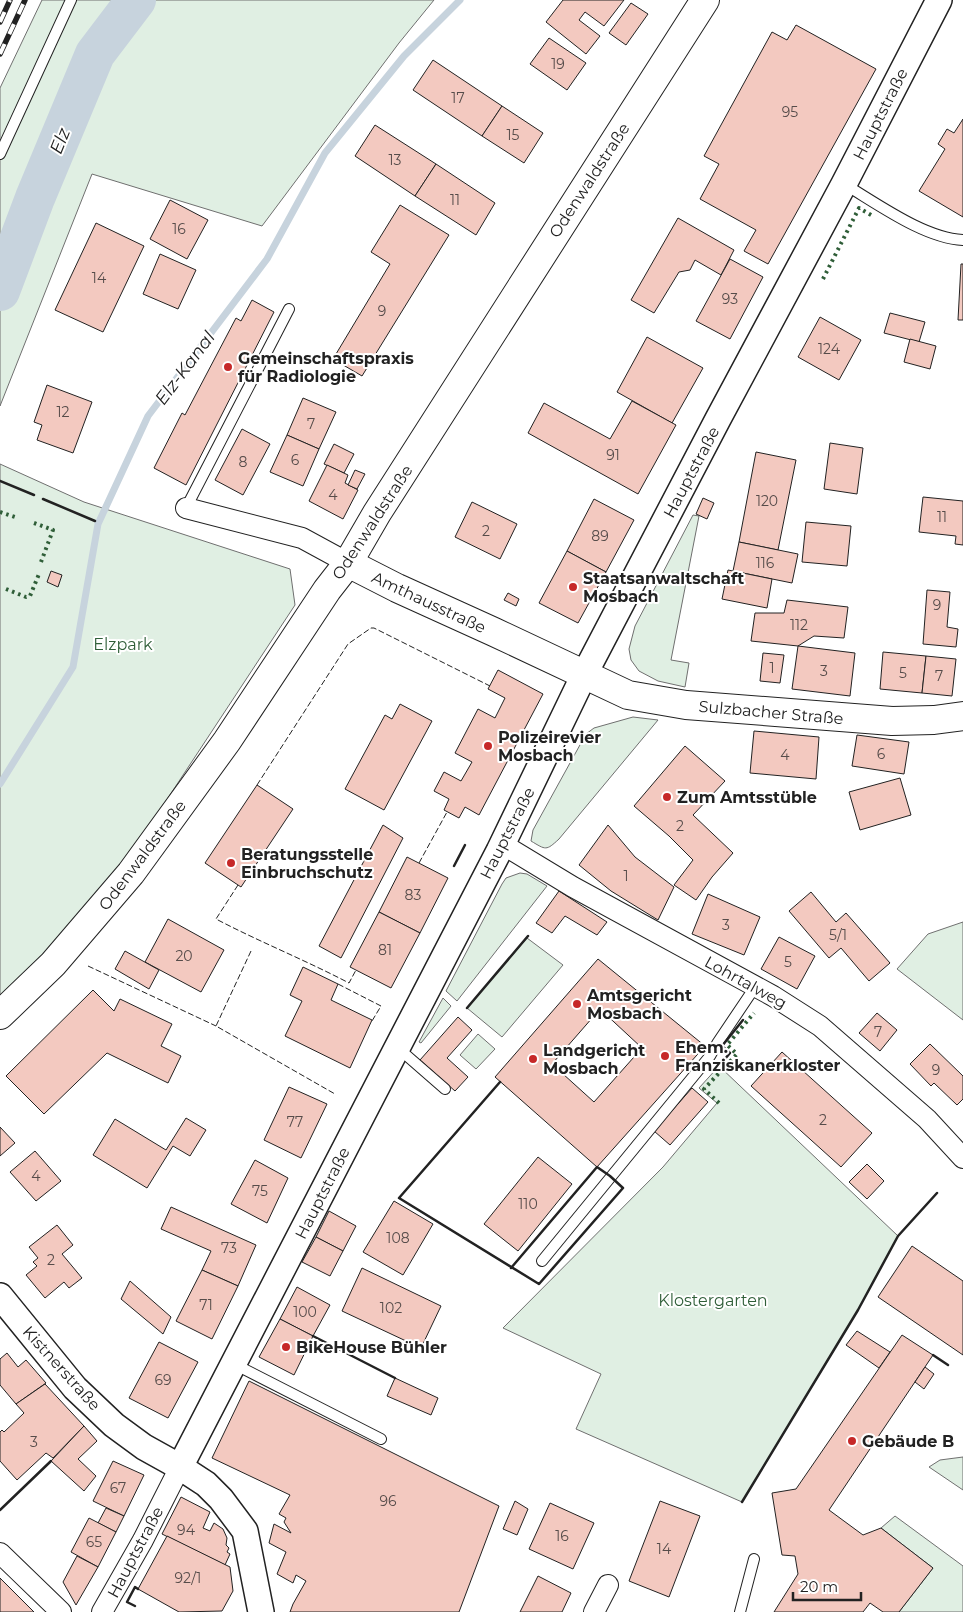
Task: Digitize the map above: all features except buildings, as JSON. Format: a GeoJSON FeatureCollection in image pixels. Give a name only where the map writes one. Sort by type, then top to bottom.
{"type":"FeatureCollection","features":[{"type":"Feature","properties":{"kind":"main road","name":"Odenwaldstraße"},"geometry":{"type":"LineString","coordinates":[[0,1015],[53,964],[131,873],[226,741],[348,563],[377,513],[705,0]]}},
{"type":"Feature","properties":{"kind":"main road","name":"Amthausstraße"},"geometry":{"type":"LineString","coordinates":[[348,563],[397,588],[584,675]]}},
{"type":"Feature","properties":{"kind":"main road","name":"Sulzbacher Straße"},"geometry":{"type":"LineString","coordinates":[[584,675],[628,695],[686,706],[892,722],[934,720],[963,716]]}},
{"type":"Feature","properties":{"kind":"street","name":"Hauptstraße"},"geometry":{"type":"LineString","coordinates":[[102,1612],[143,1540],[502,844],[584,675],[844,184],[939,0]]}},
{"type":"Feature","properties":{"kind":"street","name":"Amthausstraße"},"geometry":{"type":"LineString","coordinates":[[186,508],[302,538],[348,563]]}},
{"type":"Feature","properties":{"kind":"street","name":"Lohrtalweg"},"geometry":{"type":"LineString","coordinates":[[502,844],[573,887],[755,987],[820,1026],[927,1119],[963,1158]]}},
{"type":"Feature","properties":{"kind":"street","name":"Kistnerstraße"},"geometry":{"type":"LineString","coordinates":[[0,1296],[75,1388],[114,1425],[144,1447],[206,1484],[221,1499],[245,1531],[261,1612]]}},
{"type":"Feature","properties":{"kind":"street"},"geometry":{"type":"LineString","coordinates":[[0,1553],[61,1612]]}},
{"type":"Feature","properties":{"kind":"street"},"geometry":{"type":"LineString","coordinates":[[594,1612],[608,1585]]}},
{"type":"Feature","properties":{"kind":"lane"},"geometry":{"type":"LineString","coordinates":[[0,154],[71,0]]}},
{"type":"Feature","properties":{"kind":"lane"},"geometry":{"type":"LineString","coordinates":[[844,184],[922,229],[943,238],[963,240]]}},
{"type":"Feature","properties":{"kind":"lane"},"geometry":{"type":"LineString","coordinates":[[186,508],[289,309]]}},
{"type":"Feature","properties":{"kind":"lane"},"geometry":{"type":"LineString","coordinates":[[542,1261],[710,1056],[755,987]]}},
{"type":"Feature","properties":{"kind":"lane"},"geometry":{"type":"LineString","coordinates":[[397,1048],[445,1089]]}},
{"type":"Feature","properties":{"kind":"lane"},"geometry":{"type":"LineString","coordinates":[[234,1364],[381,1439]]}},
{"type":"Feature","properties":{"kind":"lane"},"geometry":{"type":"LineString","coordinates":[[740,1612],[754,1559]]}},
{"type":"Feature","properties":{"kind":"green space"},"geometry":{"type":"Polygon","coordinates":[[[42,0],[434,0],[399,43],[262,226],[92,174],[0,406],[0,88],[42,0]]]}},
{"type":"Feature","properties":{"kind":"green space","name":"Elzpark"},"geometry":{"type":"Polygon","coordinates":[[[0,464],[84,502],[290,569],[295,605],[110,886],[0,1000],[0,464]]]}},
{"type":"Feature","properties":{"kind":"green space"},"geometry":{"type":"Polygon","coordinates":[[[693,515],[699,516],[671,660],[689,663],[685,687],[658,681],[639,671],[631,660],[629,649],[635,626],[693,515]]]}},
{"type":"Feature","properties":{"kind":"green space"},"geometry":{"type":"Polygon","coordinates":[[[633,717],[658,720],[559,839],[546,848],[531,841],[533,830],[586,734],[594,728],[633,717]]]}},
{"type":"Feature","properties":{"kind":"green space"},"geometry":{"type":"Polygon","coordinates":[[[520,873],[527,874],[547,886],[457,1001],[446,991],[502,884],[506,878],[520,873]]]}},
{"type":"Feature","properties":{"kind":"green space"},"geometry":{"type":"Polygon","coordinates":[[[963,922],[963,1020],[897,969],[928,934],[963,922]]]}},
{"type":"Feature","properties":{"kind":"green space"},"geometry":{"type":"Polygon","coordinates":[[[527,938],[563,965],[502,1037],[467,1008],[527,938]]]}},
{"type":"Feature","properties":{"kind":"green space"},"geometry":{"type":"Polygon","coordinates":[[[443,998],[451,1006],[421,1043],[419,1042],[443,998]]]}},
{"type":"Feature","properties":{"kind":"green space"},"geometry":{"type":"Polygon","coordinates":[[[478,1034],[495,1049],[476,1069],[460,1055],[478,1034]]]}},
{"type":"Feature","properties":{"kind":"green space","name":"Klostergarten"},"geometry":{"type":"Polygon","coordinates":[[[719,1066],[898,1236],[858,1310],[742,1502],[576,1429],[601,1374],[503,1328],[663,1167],[717,1103],[699,1088],[719,1066]]]}},
{"type":"Feature","properties":{"kind":"green space"},"geometry":{"type":"Polygon","coordinates":[[[963,1457],[963,1490],[929,1467],[940,1460],[963,1457]]]}},
{"type":"Feature","properties":{"kind":"green space"},"geometry":{"type":"Polygon","coordinates":[[[895,1516],[963,1566],[963,1612],[899,1612],[933,1568],[881,1528],[895,1516]]]}},
{"type":"Feature","properties":{"kind":"waterway","name":"Elz"},"geometry":{"type":"LineString","coordinates":[[0,291],[35,198],[95,54],[136,0]]}},
{"type":"Feature","properties":{"kind":"waterway","name":"Elz-Kanal"},"geometry":{"type":"LineString","coordinates":[[0,784],[73,667],[98,524],[148,416],[267,259],[325,153],[404,56],[460,0]]}},
{"type":"Feature","properties":{"kind":"railway"},"geometry":{"type":"LineString","coordinates":[[0,22],[10,0]]}},
{"type":"Feature","properties":{"kind":"railway"},"geometry":{"type":"LineString","coordinates":[[0,54],[25,0]]}},
{"type":"Feature","properties":{"kind":"hedge"},"geometry":{"type":"LineString","coordinates":[[823,279],[859,208],[873,216]]}},
{"type":"Feature","properties":{"kind":"hedge"},"geometry":{"type":"LineString","coordinates":[[0,512],[18,518]]}},
{"type":"Feature","properties":{"kind":"hedge"},"geometry":{"type":"LineString","coordinates":[[34,523],[53,530],[41,562]]}},
{"type":"Feature","properties":{"kind":"hedge"},"geometry":{"type":"LineString","coordinates":[[6,589],[26,597],[30,596],[39,574]]}},
{"type":"Feature","properties":{"kind":"hedge"},"geometry":{"type":"LineString","coordinates":[[719,1103],[704,1089],[737,1054],[727,1045],[754,1013]]}},
{"type":"Feature","properties":{"kind":"fence"},"geometry":{"type":"LineString","coordinates":[[257,785],[348,644],[371,628],[490,686]]}},
{"type":"Feature","properties":{"kind":"fence"},"geometry":{"type":"LineString","coordinates":[[419,863],[447,812]]}},
{"type":"Feature","properties":{"kind":"fence"},"geometry":{"type":"LineString","coordinates":[[238,885],[216,919],[349,983],[356,970]]}},
{"type":"Feature","properties":{"kind":"fence"},"geometry":{"type":"LineString","coordinates":[[251,951],[216,1026],[335,1094]]}},
{"type":"Feature","properties":{"kind":"fence"},"geometry":{"type":"LineString","coordinates":[[88,966],[216,1026]]}},
{"type":"Feature","properties":{"kind":"fence"},"geometry":{"type":"LineString","coordinates":[[338,984],[381,1006],[372,1021]]}},
{"type":"Feature","properties":{"kind":"wall"},"geometry":{"type":"LineString","coordinates":[[0,481],[34,495]]}},
{"type":"Feature","properties":{"kind":"wall"},"geometry":{"type":"LineString","coordinates":[[43,499],[95,521]]}},
{"type":"Feature","properties":{"kind":"wall"},"geometry":{"type":"LineString","coordinates":[[454,866],[465,845]]}},
{"type":"Feature","properties":{"kind":"wall"},"geometry":{"type":"LineString","coordinates":[[467,1008],[528,936]]}},
{"type":"Feature","properties":{"kind":"wall"},"geometry":{"type":"LineString","coordinates":[[719,1066],[730,1053],[722,1046],[743,1020]]}},
{"type":"Feature","properties":{"kind":"wall"},"geometry":{"type":"LineString","coordinates":[[500,1082],[399,1198],[539,1284],[623,1188],[597,1167],[511,1268]]}},
{"type":"Feature","properties":{"kind":"wall"},"geometry":{"type":"LineString","coordinates":[[742,1502],[858,1310],[898,1236],[937,1193]]}},
{"type":"Feature","properties":{"kind":"wall"},"geometry":{"type":"LineString","coordinates":[[313,1336],[395,1378]]}},
{"type":"Feature","properties":{"kind":"wall"},"geometry":{"type":"LineString","coordinates":[[933,1355],[948,1365]]}},
{"type":"Feature","properties":{"kind":"wall"},"geometry":{"type":"LineString","coordinates":[[0,1510],[51,1461]]}},
{"type":"Feature","properties":{"kind":"wall"},"geometry":{"type":"LineString","coordinates":[[135,1606],[127,1602],[135,1587],[138,1589]]}},
{"type":"Feature","properties":{"kind":"place","name":"Gemeinschaftspraxis für Radiologie"},"geometry":{"type":"Point","coordinates":[228,367]}},
{"type":"Feature","properties":{"kind":"place","name":"Staatsanwaltschaft Mosbach"},"geometry":{"type":"Point","coordinates":[573,587]}},
{"type":"Feature","properties":{"kind":"place","name":"Polizeirevier Mosbach"},"geometry":{"type":"Point","coordinates":[488,746]}},
{"type":"Feature","properties":{"kind":"place","name":"Zum Amtsstüble"},"geometry":{"type":"Point","coordinates":[667,797]}},
{"type":"Feature","properties":{"kind":"place","name":"Beratungsstelle Einbruchschutz"},"geometry":{"type":"Point","coordinates":[231,863]}},
{"type":"Feature","properties":{"kind":"place","name":"Amtsgericht Mosbach"},"geometry":{"type":"Point","coordinates":[577,1004]}},
{"type":"Feature","properties":{"kind":"place","name":"Ehem. Franziskanerkloster"},"geometry":{"type":"Point","coordinates":[665,1056]}},
{"type":"Feature","properties":{"kind":"place","name":"Landgericht Mosbach"},"geometry":{"type":"Point","coordinates":[533,1059]}},
{"type":"Feature","properties":{"kind":"place","name":"BikeHouse Bühler"},"geometry":{"type":"Point","coordinates":[286,1347]}},
{"type":"Feature","properties":{"kind":"place","name":"Gebäude B"},"geometry":{"type":"Point","coordinates":[852,1441]}}]}
